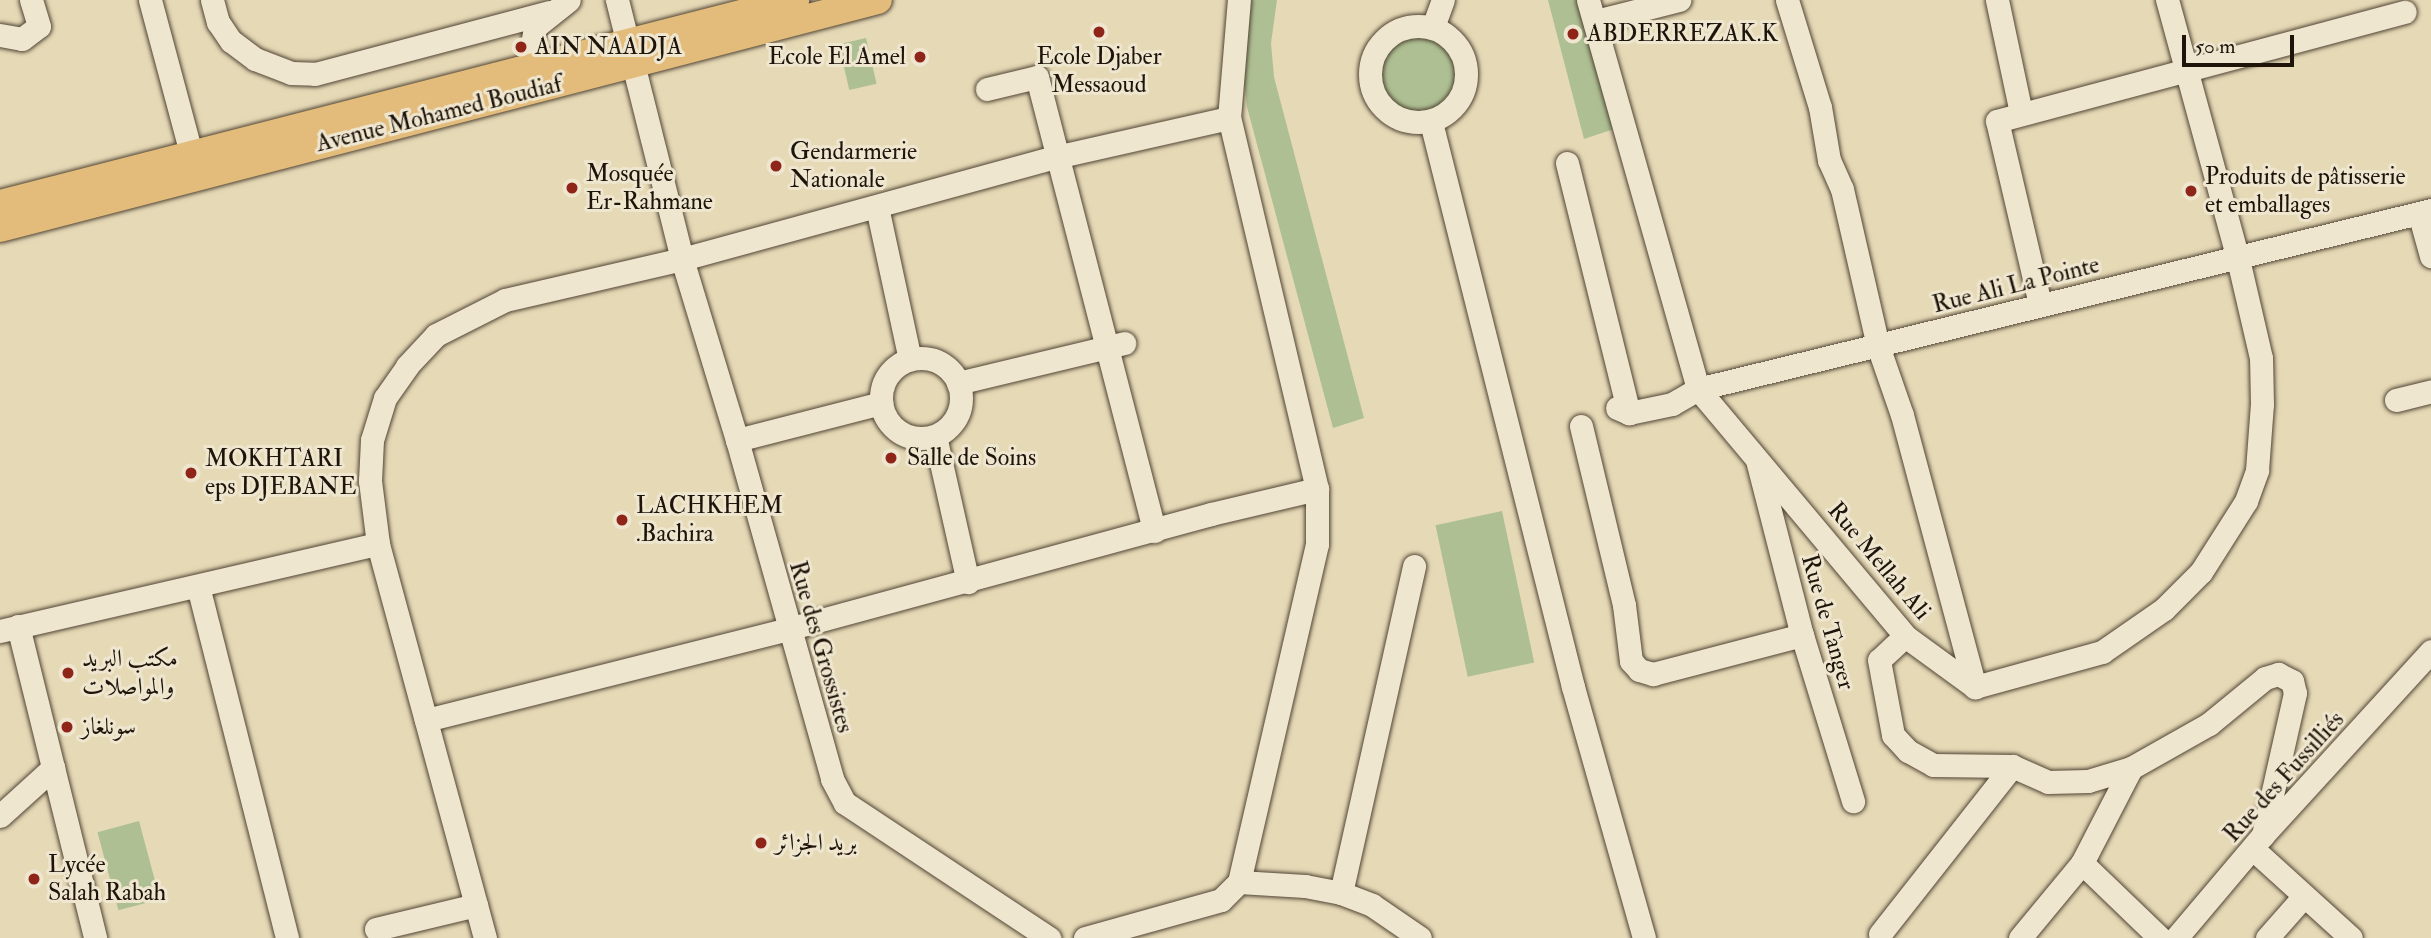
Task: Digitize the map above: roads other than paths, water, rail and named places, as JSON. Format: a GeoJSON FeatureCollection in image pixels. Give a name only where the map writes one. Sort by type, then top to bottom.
{"type":"FeatureCollection","features":[{"type":"Feature","properties":{"kind":"main road","name":"Avenue Mohamed Boudiaf"},"geometry":{"type":"LineString","coordinates":[[0,228],[630,53],[795,0]]}},
{"type":"Feature","properties":{"kind":"main road","name":"Avenue Mohamed Boudiaf"},"geometry":{"type":"LineString","coordinates":[[0,204],[192,157],[528,68],[630,53],[878,0]]}},
{"type":"Feature","properties":{"kind":"street"},"geometry":{"type":"LineString","coordinates":[[0,35],[22,39],[38,26],[31,0]]}},
{"type":"Feature","properties":{"kind":"street"},"geometry":{"type":"LineString","coordinates":[[150,0],[192,157]]}},
{"type":"Feature","properties":{"kind":"street"},"geometry":{"type":"LineString","coordinates":[[212,0],[218,22],[230,41],[255,59],[290,73],[315,74],[559,6]]}},
{"type":"Feature","properties":{"kind":"street","name":"Rue des Grossistes"},"geometry":{"type":"LineString","coordinates":[[617,0],[682,258],[737,440],[832,779],[845,803],[1049,938]]}},
{"type":"Feature","properties":{"kind":"street"},"geometry":{"type":"LineString","coordinates":[[1085,938],[1221,900],[1239,882],[1317,544],[1317,489],[1229,118],[1239,0]]}},
{"type":"Feature","properties":{"kind":"street"},"geometry":{"type":"LineString","coordinates":[[1433,27],[1443,0]]}},
{"type":"Feature","properties":{"kind":"street"},"geometry":{"type":"LineString","coordinates":[[1679,0],[1592,11],[1698,389]]}},
{"type":"Feature","properties":{"kind":"street"},"geometry":{"type":"LineString","coordinates":[[1787,0],[1820,107],[1831,166],[1842,188],[1878,346],[1902,415],[1975,687],[2102,652],[2164,609],[2201,572],[2246,501],[2257,470],[2262,404],[2261,358],[2238,259],[2184,71],[2167,0]]}},
{"type":"Feature","properties":{"kind":"street"},"geometry":{"type":"LineString","coordinates":[[1997,0],[2021,113]]}},
{"type":"Feature","properties":{"kind":"street","name":"Avenue Mohamed Boudiaf"},"geometry":{"type":"LineString","coordinates":[[528,68],[531,34],[559,6]]}},
{"type":"Feature","properties":{"kind":"street"},"geometry":{"type":"LineString","coordinates":[[2040,304],[1997,121],[2404,12]]}},
{"type":"Feature","properties":{"kind":"street"},"geometry":{"type":"LineString","coordinates":[[1412,26],[1433,27],[1457,45],[1465,64],[1466,79],[1462,95],[1453,108],[1431,122],[1406,122],[1388,113],[1374,95],[1370,82],[1370,65],[1375,51],[1385,38],[1412,26]]}},
{"type":"Feature","properties":{"kind":"street"},"geometry":{"type":"LineString","coordinates":[[987,89],[1037,77],[1056,158],[1114,344],[1154,531]]}},
{"type":"Feature","properties":{"kind":"street"},"geometry":{"type":"LineString","coordinates":[[485,938],[378,544],[370,481],[372,440],[385,398],[407,366],[436,335],[505,300],[682,258],[1056,158],[1229,118]]}},
{"type":"Feature","properties":{"kind":"street"},"geometry":{"type":"LineString","coordinates":[[1431,122],[1573,687],[1644,938]]}},
{"type":"Feature","properties":{"kind":"street","name":"Rue Ali La Pointe"},"geometry":{"type":"LineString","coordinates":[[1567,163],[1623,410],[1672,404],[1698,389],[2425,212]]}},
{"type":"Feature","properties":{"kind":"street"},"geometry":{"type":"LineString","coordinates":[[877,207],[910,359]]}},
{"type":"Feature","properties":{"kind":"street"},"geometry":{"type":"LineString","coordinates":[[2425,212],[2431,256]]}},
{"type":"Feature","properties":{"kind":"street"},"geometry":{"type":"LineString","coordinates":[[958,383],[1114,344]]}},
{"type":"Feature","properties":{"kind":"street"},"geometry":{"type":"LineString","coordinates":[[910,359],[933,360],[952,373],[958,383],[961,399],[957,415],[948,428],[935,436],[920,439],[900,432],[885,417],[881,391],[891,371],[910,359]]}},
{"type":"Feature","properties":{"kind":"street","name":"Rue Mellah Ali"},"geometry":{"type":"LineString","coordinates":[[1698,389],[1757,456],[1905,636],[1975,687]]}},
{"type":"Feature","properties":{"kind":"street"},"geometry":{"type":"LineString","coordinates":[[2396,400],[2431,391]]}},
{"type":"Feature","properties":{"kind":"street"},"geometry":{"type":"LineString","coordinates":[[737,440],[881,402]]}},
{"type":"Feature","properties":{"kind":"street"},"geometry":{"type":"LineString","coordinates":[[1581,426],[1624,605],[1631,661],[1639,670],[1653,674],[1802,635]]}},
{"type":"Feature","properties":{"kind":"street"},"geometry":{"type":"LineString","coordinates":[[935,436],[968,582]]}},
{"type":"Feature","properties":{"kind":"street","name":"Rue de Tanger"},"geometry":{"type":"LineString","coordinates":[[1757,456],[1802,635],[1853,801]]}},
{"type":"Feature","properties":{"kind":"street"},"geometry":{"type":"LineString","coordinates":[[426,720],[968,582],[1251,503],[1317,489]]}},
{"type":"Feature","properties":{"kind":"street"},"geometry":{"type":"LineString","coordinates":[[95,938],[53,768],[9,628],[378,544]]}},
{"type":"Feature","properties":{"kind":"street"},"geometry":{"type":"LineString","coordinates":[[1342,893],[1414,566]]}},
{"type":"Feature","properties":{"kind":"street"},"geometry":{"type":"LineString","coordinates":[[198,586],[287,938]]}},
{"type":"Feature","properties":{"kind":"street"},"geometry":{"type":"LineString","coordinates":[[1905,636],[1879,660],[1893,735],[1908,751],[1933,765],[2012,766],[2048,782],[2088,781],[2132,768],[2209,724],[2265,678],[2278,674],[2292,681],[2295,693],[2258,842],[2304,896],[2351,938]]}},
{"type":"Feature","properties":{"kind":"street","name":"Rue des Fussilliés"},"geometry":{"type":"LineString","coordinates":[[2176,938],[2258,842],[2431,651]]}},
{"type":"Feature","properties":{"kind":"street"},"geometry":{"type":"LineString","coordinates":[[1880,934],[2012,766]]}},
{"type":"Feature","properties":{"kind":"street"},"geometry":{"type":"LineString","coordinates":[[0,816],[53,768]]}},
{"type":"Feature","properties":{"kind":"street"},"geometry":{"type":"LineString","coordinates":[[2020,938],[2082,863],[2132,768]]}},
{"type":"Feature","properties":{"kind":"street"},"geometry":{"type":"LineString","coordinates":[[2082,863],[2160,938]]}},
{"type":"Feature","properties":{"kind":"street"},"geometry":{"type":"LineString","coordinates":[[1239,882],[1305,886],[1342,893],[1373,905],[1420,938]]}},
{"type":"Feature","properties":{"kind":"street"},"geometry":{"type":"LineString","coordinates":[[2267,938],[2304,896]]}},
{"type":"Feature","properties":{"kind":"street"},"geometry":{"type":"LineString","coordinates":[[376,929],[476,905]]}},
{"type":"Feature","properties":{"kind":"place","name":"Ecole Djaber Messaoud"},"geometry":{"type":"Point","coordinates":[1099,32]}},
{"type":"Feature","properties":{"kind":"place","name":"ABDERREZAK.K"},"geometry":{"type":"Point","coordinates":[1573,34]}},
{"type":"Feature","properties":{"kind":"place","name":"AIN NAADJA"},"geometry":{"type":"Point","coordinates":[521,47]}},
{"type":"Feature","properties":{"kind":"place","name":"Ecole El Amel"},"geometry":{"type":"Point","coordinates":[920,57]}},
{"type":"Feature","properties":{"kind":"place","name":"Gendarmerie Nationale"},"geometry":{"type":"Point","coordinates":[776,166]}},
{"type":"Feature","properties":{"kind":"place","name":"Mosquée Er-Rahmane"},"geometry":{"type":"Point","coordinates":[572,188]}},
{"type":"Feature","properties":{"kind":"place","name":"Produits de pâtisserie et emballages"},"geometry":{"type":"Point","coordinates":[2191,191]}},
{"type":"Feature","properties":{"kind":"place","name":"Salle de Soins"},"geometry":{"type":"Point","coordinates":[891,458]}},
{"type":"Feature","properties":{"kind":"place","name":"MOKHTARI eps DJEBANE"},"geometry":{"type":"Point","coordinates":[191,473]}},
{"type":"Feature","properties":{"kind":"place","name":"LACHKHEM .Bachira"},"geometry":{"type":"Point","coordinates":[622,520]}},
{"type":"Feature","properties":{"kind":"place","name":"مكتب البريد والمواصلات"},"geometry":{"type":"Point","coordinates":[68,673]}},
{"type":"Feature","properties":{"kind":"place","name":"سونلغاز"},"geometry":{"type":"Point","coordinates":[67,727]}},
{"type":"Feature","properties":{"kind":"place","name":"بريد الجزائر"},"geometry":{"type":"Point","coordinates":[761,843]}},
{"type":"Feature","properties":{"kind":"place","name":"Lycée Salah Rabah"},"geometry":{"type":"Point","coordinates":[34,879]}}]}
